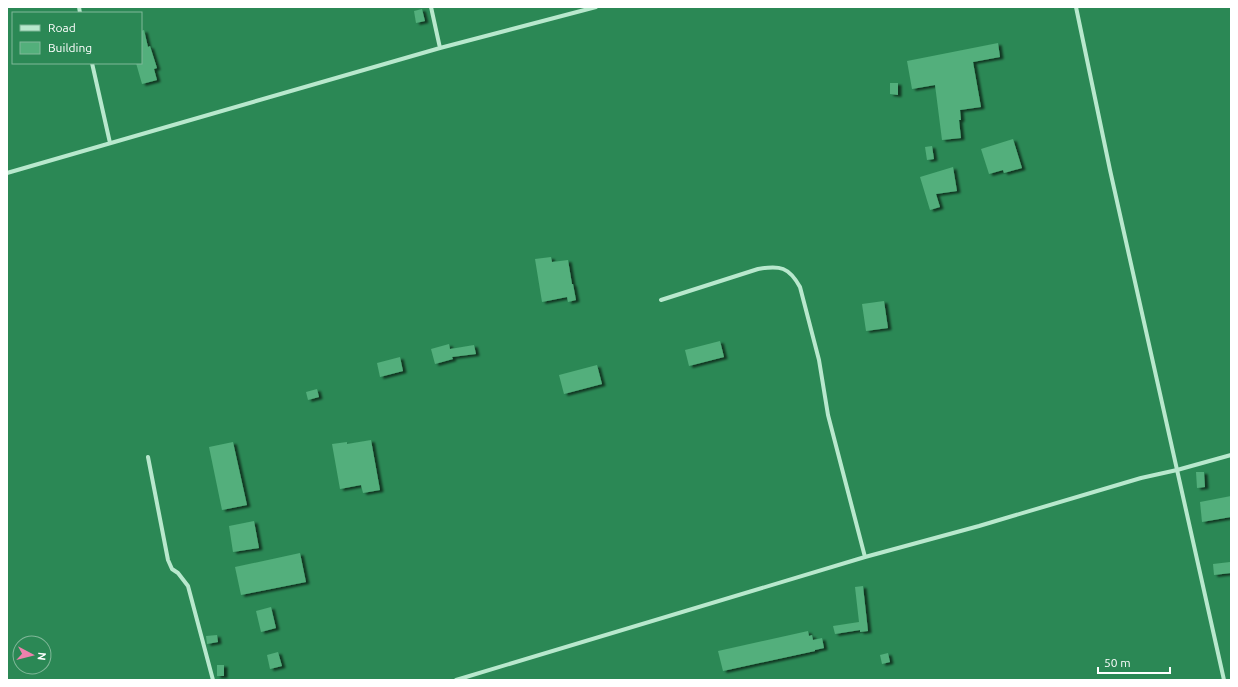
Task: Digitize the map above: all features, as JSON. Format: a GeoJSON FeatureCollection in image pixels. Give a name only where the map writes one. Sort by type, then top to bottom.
{"type":"FeatureCollection","features":[{"type":"Feature","properties":{"kind":"street"},"geometry":{"type":"LineString","coordinates":[[431,7],[440,48]]}},
{"type":"Feature","properties":{"kind":"street"},"geometry":{"type":"LineString","coordinates":[[7,173],[440,48],[596,7]]}},
{"type":"Feature","properties":{"kind":"street"},"geometry":{"type":"LineString","coordinates":[[1076,7],[1110,170],[1224,680]]}},
{"type":"Feature","properties":{"kind":"street"},"geometry":{"type":"LineString","coordinates":[[92,64],[110,143]]}},
{"type":"Feature","properties":{"kind":"street"},"geometry":{"type":"LineString","coordinates":[[661,300],[769,267],[779,267],[787,270],[795,277],[800,287],[819,360],[828,415],[865,557]]}},
{"type":"Feature","properties":{"kind":"street"},"geometry":{"type":"LineString","coordinates":[[456,680],[865,557],[979,526],[1141,478],[1231,455]]}},
{"type":"Feature","properties":{"kind":"street"},"geometry":{"type":"LineString","coordinates":[[148,457],[168,560],[172,569],[178,573],[188,586],[214,680]]}},
{"type":"Feature","properties":{"kind":"building"},"geometry":{"type":"Polygon","coordinates":[[[422,9],[425,21],[416,23],[414,11],[422,9]]]}},
{"type":"Feature","properties":{"kind":"building"},"geometry":{"type":"Polygon","coordinates":[[[144,30],[148,47],[150,46],[157,68],[154,69],[157,80],[142,84],[136,64],[142,64],[142,31],[144,30]]]}},
{"type":"Feature","properties":{"kind":"building"},"geometry":{"type":"Polygon","coordinates":[[[998,43],[1000,57],[973,62],[981,107],[960,110],[961,120],[959,120],[961,138],[942,140],[935,85],[912,89],[907,61],[998,43]]]}},
{"type":"Feature","properties":{"kind":"building"},"geometry":{"type":"Polygon","coordinates":[[[890,83],[898,83],[898,95],[890,94],[890,83]]]}},
{"type":"Feature","properties":{"kind":"building"},"geometry":{"type":"Polygon","coordinates":[[[1013,139],[1022,168],[1004,173],[1003,170],[989,174],[981,149],[1013,139]]]}},
{"type":"Feature","properties":{"kind":"building"},"geometry":{"type":"Polygon","coordinates":[[[932,146],[934,159],[927,160],[925,147],[932,146]]]}},
{"type":"Feature","properties":{"kind":"building"},"geometry":{"type":"Polygon","coordinates":[[[953,167],[957,191],[936,194],[940,207],[930,210],[920,177],[953,167]]]}},
{"type":"Feature","properties":{"kind":"building"},"geometry":{"type":"Polygon","coordinates":[[[551,257],[552,262],[568,260],[576,300],[568,302],[567,297],[542,302],[535,259],[551,257]]]}},
{"type":"Feature","properties":{"kind":"building"},"geometry":{"type":"Polygon","coordinates":[[[884,301],[888,328],[866,331],[862,304],[884,301]]]}},
{"type":"Feature","properties":{"kind":"building"},"geometry":{"type":"Polygon","coordinates":[[[720,341],[724,357],[689,366],[685,350],[720,341]]]}},
{"type":"Feature","properties":{"kind":"building"},"geometry":{"type":"Polygon","coordinates":[[[449,344],[450,349],[474,345],[476,354],[452,357],[453,359],[435,364],[431,349],[449,344]]]}},
{"type":"Feature","properties":{"kind":"building"},"geometry":{"type":"Polygon","coordinates":[[[400,357],[403,371],[380,377],[377,363],[400,357]]]}},
{"type":"Feature","properties":{"kind":"building"},"geometry":{"type":"Polygon","coordinates":[[[597,365],[602,384],[564,394],[559,375],[597,365]]]}},
{"type":"Feature","properties":{"kind":"building"},"geometry":{"type":"Polygon","coordinates":[[[317,389],[319,397],[308,400],[306,392],[317,389]]]}},
{"type":"Feature","properties":{"kind":"building"},"geometry":{"type":"Polygon","coordinates":[[[371,440],[380,490],[363,493],[361,485],[340,489],[332,444],[347,442],[347,444],[371,440]]]}},
{"type":"Feature","properties":{"kind":"building"},"geometry":{"type":"Polygon","coordinates":[[[233,442],[247,505],[222,510],[209,447],[233,442]]]}},
{"type":"Feature","properties":{"kind":"building"},"geometry":{"type":"Polygon","coordinates":[[[1196,472],[1204,472],[1205,487],[1197,488],[1196,472]]]}},
{"type":"Feature","properties":{"kind":"building"},"geometry":{"type":"Polygon","coordinates":[[[1231,496],[1231,517],[1202,522],[1200,502],[1231,496]]]}},
{"type":"Feature","properties":{"kind":"building"},"geometry":{"type":"Polygon","coordinates":[[[254,521],[259,548],[233,552],[229,526],[254,521]]]}},
{"type":"Feature","properties":{"kind":"building"},"geometry":{"type":"Polygon","coordinates":[[[300,553],[306,582],[241,595],[235,567],[300,553]]]}},
{"type":"Feature","properties":{"kind":"building"},"geometry":{"type":"Polygon","coordinates":[[[1230,562],[1231,573],[1214,575],[1213,564],[1230,562]]]}},
{"type":"Feature","properties":{"kind":"building"},"geometry":{"type":"Polygon","coordinates":[[[863,586],[868,631],[860,632],[860,630],[835,634],[833,626],[859,622],[855,587],[863,586]]]}},
{"type":"Feature","properties":{"kind":"building"},"geometry":{"type":"Polygon","coordinates":[[[271,607],[276,628],[261,632],[256,611],[271,607]]]}},
{"type":"Feature","properties":{"kind":"building"},"geometry":{"type":"Polygon","coordinates":[[[808,631],[809,636],[812,635],[813,640],[822,638],[824,648],[723,671],[718,651],[808,631]]]}},
{"type":"Feature","properties":{"kind":"building"},"geometry":{"type":"Polygon","coordinates":[[[217,635],[218,642],[207,644],[206,636],[217,635]]]}},
{"type":"Feature","properties":{"kind":"building"},"geometry":{"type":"Polygon","coordinates":[[[278,652],[282,666],[270,669],[267,655],[278,652]]]}},
{"type":"Feature","properties":{"kind":"building"},"geometry":{"type":"Polygon","coordinates":[[[888,653],[890,662],[882,664],[880,655],[888,653]]]}},
{"type":"Feature","properties":{"kind":"building"},"geometry":{"type":"Polygon","coordinates":[[[217,665],[224,665],[224,676],[217,676],[217,665]]]}}]}
